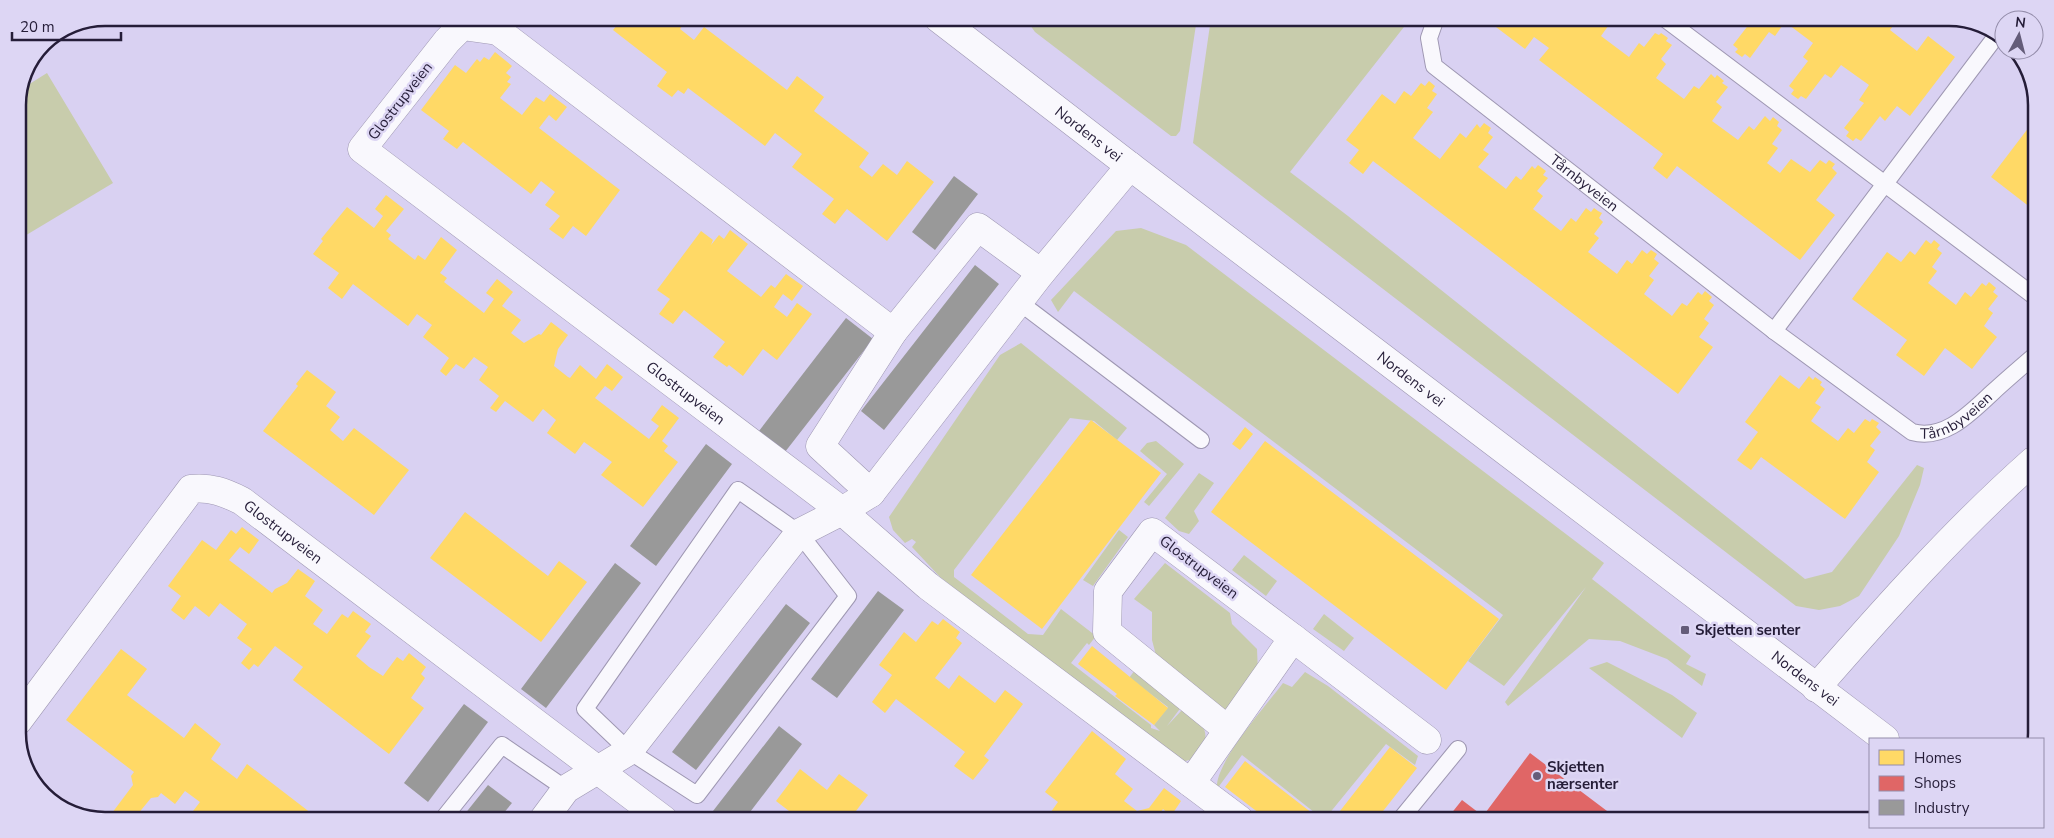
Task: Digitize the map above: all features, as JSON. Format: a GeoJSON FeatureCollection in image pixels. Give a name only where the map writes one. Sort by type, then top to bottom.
{"type":"FeatureCollection","features":[{"type":"Feature","properties":{"kind":"street","name":"Glostrupveien"},"geometry":{"type":"LineString","coordinates":[[893,332],[498,31],[462,26],[447,41],[362,149],[842,511],[928,586],[1229,812]]}},
{"type":"Feature","properties":{"kind":"street","name":"Nordens vei"},"geometry":{"type":"LineString","coordinates":[[948,26],[1884,738]]}},
{"type":"Feature","properties":{"kind":"street"},"geometry":{"type":"LineString","coordinates":[[549,812],[566,789],[629,751],[800,533],[871,493],[1041,273],[1130,166]]}},
{"type":"Feature","properties":{"kind":"street"},"geometry":{"type":"LineString","coordinates":[[871,493],[820,446],[893,332],[978,227],[1041,273]]}},
{"type":"Feature","properties":{"kind":"street"},"geometry":{"type":"LineString","coordinates":[[1816,688],[1979,511],[2028,466]]}},
{"type":"Feature","properties":{"kind":"street","name":"Glostrupveien"},"geometry":{"type":"LineString","coordinates":[[26,710],[191,489],[209,488],[222,491],[242,501],[653,812]]}},
{"type":"Feature","properties":{"kind":"street","name":"Glostrupveien"},"geometry":{"type":"LineString","coordinates":[[1228,730],[1107,632],[1108,591],[1152,532],[1427,740]]}},
{"type":"Feature","properties":{"kind":"street"},"geometry":{"type":"LineString","coordinates":[[1191,783],[1293,638]]}},
{"type":"Feature","properties":{"kind":"lane","name":"Tårnbyveien"},"geometry":{"type":"LineString","coordinates":[[1433,26],[1429,38],[1434,66],[1774,331],[1912,432],[1922,435],[1947,428],[1961,421],[2028,361]]}},
{"type":"Feature","properties":{"kind":"lane"},"geometry":{"type":"LineString","coordinates":[[1675,26],[2028,291]]}},
{"type":"Feature","properties":{"kind":"lane"},"geometry":{"type":"LineString","coordinates":[[1774,331],[1884,182],[1993,40]]}},
{"type":"Feature","properties":{"kind":"lane"},"geometry":{"type":"LineString","coordinates":[[1019,302],[1201,440]]}},
{"type":"Feature","properties":{"kind":"lane"},"geometry":{"type":"LineString","coordinates":[[738,490],[800,533],[848,596],[697,795],[629,751],[585,709],[738,490]]}},
{"type":"Feature","properties":{"kind":"lane"},"geometry":{"type":"LineString","coordinates":[[448,812],[502,745],[566,789]]}},
{"type":"Feature","properties":{"kind":"lane"},"geometry":{"type":"LineString","coordinates":[[1407,812],[1458,749]]}},
{"type":"Feature","properties":{"kind":"green space"},"geometry":{"type":"Polygon","coordinates":[[[1031,26],[1196,26],[1180,131],[1176,136],[1171,136],[1035,32],[1031,26]]]}},
{"type":"Feature","properties":{"kind":"green space"},"geometry":{"type":"Polygon","coordinates":[[[1210,26],[1405,26],[1290,172],[1805,579],[1832,572],[1917,465],[1924,468],[1920,485],[1899,536],[1859,596],[1840,606],[1819,610],[1796,606],[1193,143],[1210,26]]]}},
{"type":"Feature","properties":{"kind":"green space"},"geometry":{"type":"Polygon","coordinates":[[[47,73],[113,183],[26,235],[26,100],[29,84],[47,73]]]}},
{"type":"Feature","properties":{"kind":"green space"},"geometry":{"type":"Polygon","coordinates":[[[1141,228],[1186,245],[1604,563],[1592,579],[1691,656],[1686,664],[1706,674],[1702,686],[1667,659],[1620,641],[1589,639],[1508,706],[1505,702],[1586,587],[1504,686],[1468,661],[1503,615],[1074,291],[1058,312],[1051,300],[1116,231],[1141,228]]]}},
{"type":"Feature","properties":{"kind":"green space"},"geometry":{"type":"Polygon","coordinates":[[[1021,343],[1127,428],[1117,440],[1094,421],[1070,418],[954,570],[954,577],[1028,634],[1043,635],[1061,609],[1096,636],[1089,645],[1087,643],[1071,663],[1151,725],[1151,728],[1160,731],[1154,725],[1168,707],[1129,678],[1135,670],[1182,706],[1167,726],[1182,710],[1201,724],[1204,730],[1204,744],[1196,756],[1191,759],[1177,760],[1170,756],[940,577],[912,547],[916,542],[912,539],[905,543],[893,530],[889,517],[1000,355],[1021,343]]]}},
{"type":"Feature","properties":{"kind":"green space"},"geometry":{"type":"Polygon","coordinates":[[[1156,441],[1184,464],[1149,506],[1144,502],[1167,474],[1140,451],[1147,443],[1156,441]]]}},
{"type":"Feature","properties":{"kind":"green space"},"geometry":{"type":"Polygon","coordinates":[[[1199,473],[1214,483],[1194,511],[1199,521],[1189,534],[1179,531],[1165,518],[1199,473]]]}},
{"type":"Feature","properties":{"kind":"green space"},"geometry":{"type":"Polygon","coordinates":[[[1119,530],[1128,537],[1093,586],[1083,580],[1119,530]]]}},
{"type":"Feature","properties":{"kind":"green space"},"geometry":{"type":"Polygon","coordinates":[[[1244,555],[1277,581],[1266,596],[1232,570],[1244,555]]]}},
{"type":"Feature","properties":{"kind":"green space"},"geometry":{"type":"Polygon","coordinates":[[[1165,563],[1230,613],[1232,624],[1257,649],[1258,672],[1228,714],[1158,663],[1152,640],[1152,612],[1134,599],[1165,563]]]}},
{"type":"Feature","properties":{"kind":"green space"},"geometry":{"type":"Polygon","coordinates":[[[1324,614],[1354,638],[1344,651],[1313,629],[1324,614]]]}},
{"type":"Feature","properties":{"kind":"green space"},"geometry":{"type":"Polygon","coordinates":[[[1607,662],[1672,695],[1697,713],[1682,738],[1589,668],[1607,662]]]}},
{"type":"Feature","properties":{"kind":"green space"},"geometry":{"type":"Polygon","coordinates":[[[1305,672],[1328,686],[1418,756],[1415,765],[1386,744],[1331,812],[1314,812],[1242,755],[1217,789],[1218,778],[1224,765],[1243,734],[1283,683],[1292,687],[1305,672]]]}},
{"type":"Feature","properties":{"kind":"building: Homes"},"geometry":{"type":"Polygon","coordinates":[[[616,26],[682,26],[680,29],[694,40],[704,27],[787,90],[797,76],[824,97],[814,111],[869,153],[859,167],[872,177],[883,164],[897,175],[907,161],[934,182],[887,241],[847,209],[835,224],[822,214],[834,199],[792,167],[802,154],[775,133],[765,146],[688,88],[684,94],[678,90],[672,97],[657,86],[667,72],[613,30],[616,26]]]}},
{"type":"Feature","properties":{"kind":"building: Homes"},"geometry":{"type":"Polygon","coordinates":[[[1495,26],[1608,26],[1601,36],[1629,57],[1639,43],[1644,47],[1655,33],[1659,35],[1661,33],[1668,38],[1666,41],[1672,45],[1661,59],[1666,64],[1656,78],[1684,99],[1694,86],[1699,89],[1711,74],[1715,78],[1717,75],[1724,81],[1722,83],[1728,87],[1716,102],[1722,107],[1712,121],[1738,140],[1749,126],[1754,130],[1765,116],[1770,121],[1773,117],[1779,122],[1777,126],[1782,130],[1772,144],[1778,148],[1767,163],[1780,173],[1791,159],[1810,172],[1820,160],[1826,164],[1829,160],[1835,164],[1832,168],[1837,173],[1816,200],[1835,215],[1800,260],[1677,166],[1667,179],[1653,168],[1663,154],[1539,60],[1549,48],[1534,37],[1525,49],[1495,26]]]}},
{"type":"Feature","properties":{"kind":"building: Homes"},"geometry":{"type":"Polygon","coordinates":[[[1748,26],[1782,26],[1775,36],[1769,32],[1750,58],[1745,54],[1742,57],[1735,52],[1738,49],[1733,45],[1748,26]]]}},
{"type":"Feature","properties":{"kind":"building: Homes"},"geometry":{"type":"Polygon","coordinates":[[[1790,26],[1893,26],[1890,30],[1917,51],[1928,36],[1955,57],[1910,116],[1897,106],[1885,121],[1880,116],[1861,141],[1856,138],[1853,141],[1846,136],[1849,132],[1844,128],[1864,103],[1859,100],[1869,85],[1841,65],[1831,78],[1825,74],[1806,99],[1801,96],[1798,99],[1791,94],[1794,90],[1789,86],[1808,61],[1803,57],[1813,43],[1790,26]]]}},
{"type":"Feature","properties":{"kind":"building: Homes"},"geometry":{"type":"Polygon","coordinates":[[[495,52],[512,66],[506,73],[511,77],[507,82],[511,84],[500,98],[522,115],[536,97],[544,102],[550,94],[567,107],[556,121],[549,115],[539,128],[620,190],[586,236],[573,226],[563,239],[549,229],[560,216],[545,205],[555,192],[541,181],[531,194],[463,142],[457,149],[443,139],[449,131],[421,110],[455,65],[466,73],[477,59],[480,62],[484,57],[489,60],[495,52]]]}},
{"type":"Feature","properties":{"kind":"building: Homes"},"geometry":{"type":"Polygon","coordinates":[[[1429,81],[1435,86],[1432,91],[1437,94],[1427,108],[1433,112],[1413,138],[1440,159],[1460,133],[1466,138],[1477,124],[1480,128],[1484,123],[1491,128],[1488,133],[1493,137],[1483,150],[1489,154],[1478,167],[1506,189],[1516,176],[1521,180],[1532,166],[1535,169],[1538,165],[1546,171],[1543,175],[1548,178],[1537,191],[1543,196],[1533,209],[1561,231],[1571,218],[1576,222],[1586,208],[1591,212],[1594,208],[1602,213],[1599,218],[1603,222],[1594,234],[1599,238],[1588,252],[1617,274],[1627,260],[1632,264],[1642,250],[1647,254],[1651,250],[1657,254],[1654,259],[1659,263],[1649,276],[1654,280],[1644,294],[1672,316],[1682,303],[1687,306],[1698,292],[1702,295],[1705,291],[1712,297],[1709,301],[1714,305],[1704,319],[1709,323],[1699,337],[1713,347],[1678,394],[1373,161],[1363,174],[1349,163],[1359,150],[1346,140],[1382,94],[1395,104],[1404,91],[1411,96],[1421,83],[1425,86],[1429,81]]]}},
{"type":"Feature","properties":{"kind":"building: Homes"},"geometry":{"type":"Polygon","coordinates":[[[2028,128],[2028,206],[1991,177],[2028,128]]]}},
{"type":"Feature","properties":{"kind":"building: Homes"},"geometry":{"type":"Polygon","coordinates":[[[386,195],[404,209],[386,231],[391,235],[388,239],[415,260],[418,255],[425,260],[441,237],[457,250],[440,273],[447,278],[444,282],[484,313],[494,299],[486,293],[497,279],[513,292],[502,306],[521,320],[511,333],[524,343],[539,334],[541,335],[551,322],[568,335],[558,349],[554,366],[568,377],[570,378],[580,365],[596,379],[607,364],[623,377],[612,391],[605,386],[595,398],[649,439],[659,426],[651,420],[662,405],[679,418],[662,441],[668,446],[664,451],[678,462],[643,507],[601,475],[612,462],[584,442],[575,454],[547,433],[556,420],[543,409],[533,422],[505,401],[496,412],[490,408],[499,396],[479,380],[488,367],[474,357],[464,369],[456,364],[446,376],[440,371],[449,358],[423,337],[432,325],[417,314],[408,326],[353,284],[342,299],[328,288],[339,273],[313,254],[323,241],[321,239],[347,207],[374,228],[383,216],[375,209],[386,195]]]}},
{"type":"Feature","properties":{"kind":"building: Homes"},"geometry":{"type":"Polygon","coordinates":[[[730,230],[748,244],[727,271],[761,297],[771,285],[775,288],[786,274],[803,286],[792,301],[783,294],[774,307],[787,317],[797,303],[812,314],[777,360],[763,349],[743,376],[729,365],[727,367],[713,357],[725,342],[684,310],[673,324],[659,314],[670,299],[657,290],[701,231],[713,240],[711,245],[719,235],[724,239],[730,230]]]}},
{"type":"Feature","properties":{"kind":"building: Homes"},"geometry":{"type":"Polygon","coordinates":[[[1926,240],[1931,244],[1934,240],[1940,245],[1937,249],[1942,253],[1932,267],[1937,271],[1928,283],[1956,305],[1965,292],[1971,297],[1982,283],[1986,286],[1989,282],[1996,288],[1993,292],[1998,296],[1988,309],[1993,313],[1984,326],[1997,337],[1972,369],[1945,348],[1924,376],[1896,355],[1907,340],[1852,299],[1887,252],[1901,262],[1910,251],[1915,255],[1926,240]]]}},
{"type":"Feature","properties":{"kind":"building: Homes"},"geometry":{"type":"Polygon","coordinates":[[[307,370],[336,392],[326,406],[340,417],[330,430],[343,441],[354,428],[409,470],[374,515],[263,431],[298,386],[296,384],[307,370]]]}},
{"type":"Feature","properties":{"kind":"building: Homes"},"geometry":{"type":"Polygon","coordinates":[[[1780,375],[1799,389],[1809,376],[1813,380],[1815,377],[1822,382],[1820,385],[1825,389],[1815,403],[1821,407],[1811,421],[1838,441],[1848,428],[1854,433],[1865,419],[1870,422],[1872,419],[1879,423],[1876,427],[1881,432],[1870,446],[1875,450],[1867,462],[1879,472],[1845,519],[1761,457],[1751,470],[1737,460],[1758,432],[1745,422],[1780,375]]]}},
{"type":"Feature","properties":{"kind":"building: Homes"},"geometry":{"type":"Polygon","coordinates":[[[1091,420],[1161,473],[1042,629],[971,575],[1091,420]]]}},
{"type":"Feature","properties":{"kind":"building: Homes"},"geometry":{"type":"Polygon","coordinates":[[[1245,427],[1253,434],[1240,450],[1232,444],[1245,427]]]}},
{"type":"Feature","properties":{"kind":"building: Homes"},"geometry":{"type":"Polygon","coordinates":[[[1265,441],[1499,619],[1446,690],[1211,512],[1265,441]]]}},
{"type":"Feature","properties":{"kind":"building: Homes"},"geometry":{"type":"Polygon","coordinates":[[[465,512],[548,576],[559,561],[587,582],[541,642],[430,558],[465,512]]]}},
{"type":"Feature","properties":{"kind":"building: Homes"},"geometry":{"type":"Polygon","coordinates":[[[242,527],[259,540],[249,554],[240,547],[229,560],[272,593],[275,589],[287,583],[298,569],[315,581],[305,596],[323,610],[313,624],[327,634],[342,614],[348,618],[353,611],[371,624],[365,632],[371,636],[356,656],[369,667],[383,676],[397,657],[403,661],[409,653],[426,667],[421,674],[425,678],[411,698],[424,708],[389,754],[293,680],[303,667],[275,646],[258,667],[254,664],[249,670],[241,663],[252,649],[237,638],[247,624],[220,603],[209,617],[195,606],[184,620],[171,610],[181,596],[168,586],[202,540],[216,550],[231,530],[236,534],[242,527]]]}},
{"type":"Feature","properties":{"kind":"building: Homes"},"geometry":{"type":"Polygon","coordinates":[[[943,619],[960,632],[956,638],[962,643],[935,678],[949,689],[959,675],[995,703],[1005,690],[1023,704],[984,756],[989,760],[973,780],[954,766],[965,752],[896,699],[885,713],[872,702],[892,675],[879,665],[904,632],[916,642],[932,621],[938,625],[943,619]]]}},
{"type":"Feature","properties":{"kind":"building: Homes"},"geometry":{"type":"Polygon","coordinates":[[[1092,646],[1168,708],[1154,725],[1115,696],[1117,694],[1078,664],[1092,646]]]}},
{"type":"Feature","properties":{"kind":"building: Homes"},"geometry":{"type":"Polygon","coordinates":[[[121,649],[147,669],[127,695],[184,738],[195,723],[221,744],[211,759],[237,779],[247,764],[310,812],[192,812],[200,802],[185,791],[175,804],[161,793],[158,797],[151,798],[140,812],[113,812],[133,785],[131,776],[134,772],[66,720],[121,649]]]}},
{"type":"Feature","properties":{"kind":"building: Homes"},"geometry":{"type":"Polygon","coordinates":[[[1092,731],[1126,759],[1115,774],[1133,789],[1124,801],[1137,811],[1149,808],[1164,788],[1181,801],[1174,812],[1166,812],[1163,809],[1161,812],[1051,812],[1058,802],[1045,792],[1092,731]]]}},
{"type":"Feature","properties":{"kind":"building: Homes"},"geometry":{"type":"Polygon","coordinates":[[[1390,747],[1417,768],[1382,812],[1339,812],[1390,747]]]}},
{"type":"Feature","properties":{"kind":"building: Homes"},"geometry":{"type":"Polygon","coordinates":[[[1245,761],[1311,812],[1258,812],[1225,787],[1245,761]]]}},
{"type":"Feature","properties":{"kind":"building: Homes"},"geometry":{"type":"Polygon","coordinates":[[[800,769],[827,790],[839,774],[868,795],[856,811],[857,812],[788,812],[776,801],[800,769]]]}},
{"type":"Feature","properties":{"kind":"building: Shops","name":"Skjetten nærsenter"},"geometry":{"type":"Polygon","coordinates":[[[1530,753],[1608,812],[1486,812],[1530,753]]]}},
{"type":"Feature","properties":{"kind":"building: Shops","name":"Skjetten nærsenter"},"geometry":{"type":"Polygon","coordinates":[[[1462,800],[1478,812],[1452,812],[1462,800]]]}},
{"type":"Feature","properties":{"kind":"building: Industry"},"geometry":{"type":"Polygon","coordinates":[[[954,176],[978,194],[935,250],[912,232],[954,176]]]}},
{"type":"Feature","properties":{"kind":"building: Industry"},"geometry":{"type":"Polygon","coordinates":[[[975,265],[999,284],[884,430],[861,411],[975,265]]]}},
{"type":"Feature","properties":{"kind":"building: Industry"},"geometry":{"type":"Polygon","coordinates":[[[846,318],[873,339],[785,452],[759,431],[846,318]]]}},
{"type":"Feature","properties":{"kind":"building: Industry"},"geometry":{"type":"Polygon","coordinates":[[[706,444],[732,464],[656,566],[630,546],[706,444]]]}},
{"type":"Feature","properties":{"kind":"building: Industry"},"geometry":{"type":"Polygon","coordinates":[[[615,563],[641,583],[546,708],[521,689],[615,563]]]}},
{"type":"Feature","properties":{"kind":"building: Industry"},"geometry":{"type":"Polygon","coordinates":[[[878,591],[904,610],[837,698],[811,679],[878,591]]]}},
{"type":"Feature","properties":{"kind":"building: Industry"},"geometry":{"type":"Polygon","coordinates":[[[786,604],[810,623],[696,770],[672,752],[786,604]]]}},
{"type":"Feature","properties":{"kind":"building: Industry"},"geometry":{"type":"Polygon","coordinates":[[[464,704],[488,722],[428,802],[404,783],[464,704]]]}},
{"type":"Feature","properties":{"kind":"building: Industry"},"geometry":{"type":"Polygon","coordinates":[[[779,726],[802,744],[750,812],[712,812],[779,726]]]}},
{"type":"Feature","properties":{"kind":"building: Industry"},"geometry":{"type":"Polygon","coordinates":[[[488,785],[512,803],[505,812],[466,812],[488,785]]]}},
{"type":"Feature","properties":{"kind":"place","name":"Skjetten senter"},"geometry":{"type":"Point","coordinates":[1685,630]}},
{"type":"Feature","properties":{"kind":"place","name":"Skjetten nærsenter"},"geometry":{"type":"Point","coordinates":[1537,776]}}]}
